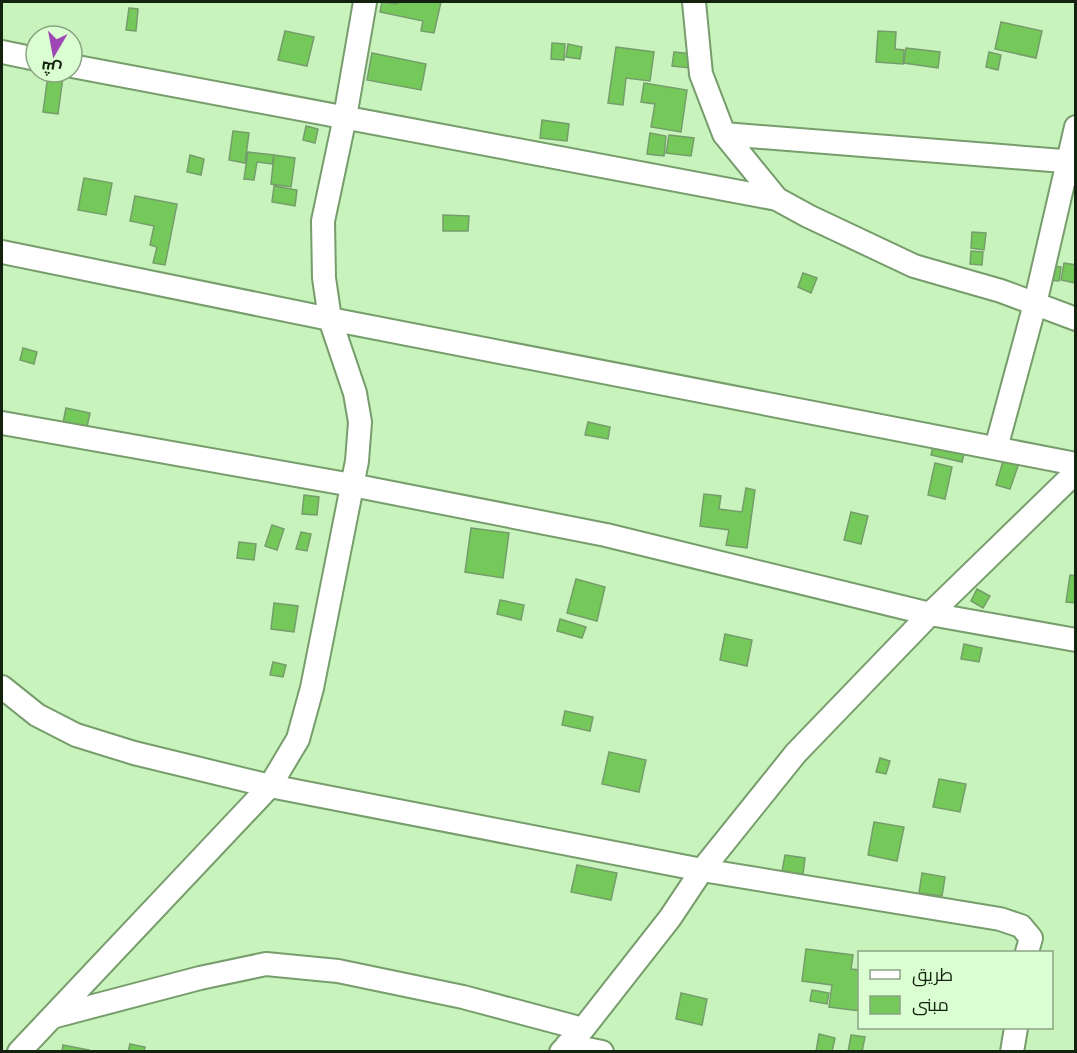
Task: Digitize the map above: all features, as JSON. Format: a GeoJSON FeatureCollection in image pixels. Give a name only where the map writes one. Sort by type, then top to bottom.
{"type":"FeatureCollection","features":[{"type":"Feature","properties":{"kind":"street"},"geometry":{"type":"LineString","coordinates":[[19,1052],[270,786],[298,739],[312,688],[357,461],[360,422],[355,393],[330,319],[324,278],[323,221],[345,117],[365,2]]}},
{"type":"Feature","properties":{"kind":"street"},"geometry":{"type":"LineString","coordinates":[[694,2],[701,75],[724,134],[777,199]]}},
{"type":"Feature","properties":{"kind":"street"},"geometry":{"type":"LineString","coordinates":[[2,52],[24,57]]}},
{"type":"Feature","properties":{"kind":"street"},"geometry":{"type":"LineString","coordinates":[[84,68],[777,199],[914,266],[1001,291],[1076,319]]}},
{"type":"Feature","properties":{"kind":"street"},"geometry":{"type":"LineString","coordinates":[[996,448],[1072,162],[1076,127]]}},
{"type":"Feature","properties":{"kind":"street"},"geometry":{"type":"LineString","coordinates":[[724,134],[1072,162]]}},
{"type":"Feature","properties":{"kind":"street"},"geometry":{"type":"LineString","coordinates":[[2,252],[330,319],[1076,464]]}},
{"type":"Feature","properties":{"kind":"street"},"geometry":{"type":"LineString","coordinates":[[2,423],[352,485],[606,535],[930,614],[1076,640]]}},
{"type":"Feature","properties":{"kind":"street"},"geometry":{"type":"LineString","coordinates":[[570,1042],[670,918],[702,870],[796,753],[930,614],[1076,472]]}},
{"type":"Feature","properties":{"kind":"street"},"geometry":{"type":"LineString","coordinates":[[2,687],[37,715],[76,735],[134,753],[270,786],[702,870],[1000,919],[1021,926],[1030,938],[1027,951]]}},
{"type":"Feature","properties":{"kind":"street"},"geometry":{"type":"LineString","coordinates":[[52,1017],[200,978],[266,964],[349,974],[463,997],[570,1042],[602,1052]]}},
{"type":"Feature","properties":{"kind":"street"},"geometry":{"type":"LineString","coordinates":[[1012,1052],[1016,1029]]}},
{"type":"Feature","properties":{"kind":"building"},"geometry":{"type":"Polygon","coordinates":[[[382,2],[397,4],[398,2],[441,2],[434,33],[421,31],[423,21],[380,12],[382,2]]]}},
{"type":"Feature","properties":{"kind":"building"},"geometry":{"type":"Polygon","coordinates":[[[129,8],[138,9],[136,31],[126,30],[129,8]]]}},
{"type":"Feature","properties":{"kind":"building"},"geometry":{"type":"Polygon","coordinates":[[[1001,22],[1042,31],[1036,58],[995,49],[1001,22]]]}},
{"type":"Feature","properties":{"kind":"building"},"geometry":{"type":"Polygon","coordinates":[[[285,31],[314,37],[307,66],[278,60],[285,31]]]}},
{"type":"Feature","properties":{"kind":"building"},"geometry":{"type":"Polygon","coordinates":[[[878,31],[896,32],[895,49],[904,50],[903,64],[876,62],[878,31]]]}},
{"type":"Feature","properties":{"kind":"building"},"geometry":{"type":"Polygon","coordinates":[[[552,43],[565,44],[564,60],[551,59],[552,43]]]}},
{"type":"Feature","properties":{"kind":"building"},"geometry":{"type":"Polygon","coordinates":[[[568,44],[582,47],[580,59],[566,57],[568,44]]]}},
{"type":"Feature","properties":{"kind":"building"},"geometry":{"type":"Polygon","coordinates":[[[616,47],[654,52],[650,81],[626,78],[623,105],[608,103],[616,47]]]}},
{"type":"Feature","properties":{"kind":"building"},"geometry":{"type":"Polygon","coordinates":[[[906,48],[940,52],[938,68],[904,63],[906,48]]]}},
{"type":"Feature","properties":{"kind":"building"},"geometry":{"type":"Polygon","coordinates":[[[674,52],[693,54],[691,68],[672,66],[674,52]]]}},
{"type":"Feature","properties":{"kind":"building"},"geometry":{"type":"Polygon","coordinates":[[[989,52],[1001,55],[998,70],[986,67],[989,52]]]}},
{"type":"Feature","properties":{"kind":"building"},"geometry":{"type":"Polygon","coordinates":[[[372,53],[426,64],[421,90],[367,80],[372,53]]]}},
{"type":"Feature","properties":{"kind":"building"},"geometry":{"type":"Polygon","coordinates":[[[644,83],[687,90],[681,132],[651,127],[655,104],[641,102],[644,83]]]}},
{"type":"Feature","properties":{"kind":"building"},"geometry":{"type":"Polygon","coordinates":[[[47,84],[62,84],[58,114],[43,112],[47,84]]]}},
{"type":"Feature","properties":{"kind":"building"},"geometry":{"type":"Polygon","coordinates":[[[542,120],[569,124],[567,141],[540,138],[542,120]]]}},
{"type":"Feature","properties":{"kind":"building"},"geometry":{"type":"Polygon","coordinates":[[[306,126],[318,129],[315,143],[303,140],[306,126]]]}},
{"type":"Feature","properties":{"kind":"building"},"geometry":{"type":"Polygon","coordinates":[[[233,131],[249,133],[245,163],[229,160],[233,131]]]}},
{"type":"Feature","properties":{"kind":"building"},"geometry":{"type":"Polygon","coordinates":[[[650,133],[666,136],[664,156],[647,154],[650,133]]]}},
{"type":"Feature","properties":{"kind":"building"},"geometry":{"type":"Polygon","coordinates":[[[669,135],[694,138],[691,156],[666,153],[669,135]]]}},
{"type":"Feature","properties":{"kind":"building"},"geometry":{"type":"Polygon","coordinates":[[[248,152],[274,155],[272,164],[257,162],[254,180],[244,179],[248,152]]]}},
{"type":"Feature","properties":{"kind":"building"},"geometry":{"type":"Polygon","coordinates":[[[190,155],[204,159],[201,175],[187,172],[190,155]]]}},
{"type":"Feature","properties":{"kind":"building"},"geometry":{"type":"Polygon","coordinates":[[[274,155],[295,158],[291,187],[271,184],[274,155]]]}},
{"type":"Feature","properties":{"kind":"building"},"geometry":{"type":"Polygon","coordinates":[[[84,178],[112,183],[106,215],[78,210],[84,178]]]}},
{"type":"Feature","properties":{"kind":"building"},"geometry":{"type":"Polygon","coordinates":[[[274,186],[297,190],[295,206],[272,202],[274,186]]]}},
{"type":"Feature","properties":{"kind":"building"},"geometry":{"type":"Polygon","coordinates":[[[135,196],[177,204],[165,265],[153,263],[157,247],[150,245],[154,226],[130,221],[135,196]]]}},
{"type":"Feature","properties":{"kind":"building"},"geometry":{"type":"Polygon","coordinates":[[[443,215],[469,216],[468,231],[443,231],[443,215]]]}},
{"type":"Feature","properties":{"kind":"building"},"geometry":{"type":"Polygon","coordinates":[[[972,232],[986,233],[984,250],[971,248],[972,232]]]}},
{"type":"Feature","properties":{"kind":"building"},"geometry":{"type":"Polygon","coordinates":[[[971,251],[983,252],[982,265],[970,264],[971,251]]]}},
{"type":"Feature","properties":{"kind":"building"},"geometry":{"type":"Polygon","coordinates":[[[1064,263],[1076,265],[1075,283],[1061,280],[1064,263]]]}},
{"type":"Feature","properties":{"kind":"building"},"geometry":{"type":"Polygon","coordinates":[[[1050,265],[1061,267],[1059,281],[1048,280],[1050,265]]]}},
{"type":"Feature","properties":{"kind":"building"},"geometry":{"type":"Polygon","coordinates":[[[803,273],[817,278],[811,293],[798,287],[803,273]]]}},
{"type":"Feature","properties":{"kind":"building"},"geometry":{"type":"Polygon","coordinates":[[[23,348],[37,352],[34,364],[20,360],[23,348]]]}},
{"type":"Feature","properties":{"kind":"building"},"geometry":{"type":"Polygon","coordinates":[[[66,408],[90,413],[87,427],[63,423],[66,408]]]}},
{"type":"Feature","properties":{"kind":"building"},"geometry":{"type":"Polygon","coordinates":[[[588,422],[610,427],[608,439],[585,435],[588,422]]]}},
{"type":"Feature","properties":{"kind":"building"},"geometry":{"type":"Polygon","coordinates":[[[934,443],[965,450],[962,462],[931,455],[934,443]]]}},
{"type":"Feature","properties":{"kind":"building"},"geometry":{"type":"Polygon","coordinates":[[[1004,458],[1019,463],[1010,489],[996,485],[1004,458]]]}},
{"type":"Feature","properties":{"kind":"building"},"geometry":{"type":"Polygon","coordinates":[[[935,463],[952,467],[945,499],[928,495],[935,463]]]}},
{"type":"Feature","properties":{"kind":"building"},"geometry":{"type":"Polygon","coordinates":[[[746,488],[755,490],[747,548],[726,545],[729,530],[700,526],[704,494],[721,496],[719,509],[742,512],[746,488]]]}},
{"type":"Feature","properties":{"kind":"building"},"geometry":{"type":"Polygon","coordinates":[[[304,495],[319,497],[317,515],[302,514],[304,495]]]}},
{"type":"Feature","properties":{"kind":"building"},"geometry":{"type":"Polygon","coordinates":[[[851,512],[868,516],[861,544],[844,540],[851,512]]]}},
{"type":"Feature","properties":{"kind":"building"},"geometry":{"type":"Polygon","coordinates":[[[272,525],[284,529],[277,550],[265,546],[272,525]]]}},
{"type":"Feature","properties":{"kind":"building"},"geometry":{"type":"Polygon","coordinates":[[[471,528],[509,533],[503,578],[465,572],[471,528]]]}},
{"type":"Feature","properties":{"kind":"building"},"geometry":{"type":"Polygon","coordinates":[[[301,532],[311,534],[307,551],[296,549],[301,532]]]}},
{"type":"Feature","properties":{"kind":"building"},"geometry":{"type":"Polygon","coordinates":[[[239,542],[256,544],[254,560],[237,558],[239,542]]]}},
{"type":"Feature","properties":{"kind":"building"},"geometry":{"type":"Polygon","coordinates":[[[1070,575],[1076,576],[1076,603],[1066,602],[1070,575]]]}},
{"type":"Feature","properties":{"kind":"building"},"geometry":{"type":"Polygon","coordinates":[[[576,579],[605,587],[597,621],[567,613],[576,579]]]}},
{"type":"Feature","properties":{"kind":"building"},"geometry":{"type":"Polygon","coordinates":[[[977,589],[990,596],[983,608],[971,601],[977,589]]]}},
{"type":"Feature","properties":{"kind":"building"},"geometry":{"type":"Polygon","coordinates":[[[500,600],[524,605],[521,620],[497,614],[500,600]]]}},
{"type":"Feature","properties":{"kind":"building"},"geometry":{"type":"Polygon","coordinates":[[[274,603],[298,606],[294,632],[271,629],[274,603]]]}},
{"type":"Feature","properties":{"kind":"building"},"geometry":{"type":"Polygon","coordinates":[[[560,619],[586,627],[582,638],[557,631],[560,619]]]}},
{"type":"Feature","properties":{"kind":"building"},"geometry":{"type":"Polygon","coordinates":[[[725,634],[752,640],[747,666],[720,660],[725,634]]]}},
{"type":"Feature","properties":{"kind":"building"},"geometry":{"type":"Polygon","coordinates":[[[964,644],[982,648],[979,662],[961,659],[964,644]]]}},
{"type":"Feature","properties":{"kind":"building"},"geometry":{"type":"Polygon","coordinates":[[[273,662],[286,665],[283,677],[270,675],[273,662]]]}},
{"type":"Feature","properties":{"kind":"building"},"geometry":{"type":"Polygon","coordinates":[[[565,711],[593,717],[590,731],[562,725],[565,711]]]}},
{"type":"Feature","properties":{"kind":"building"},"geometry":{"type":"Polygon","coordinates":[[[609,752],[646,760],[639,792],[602,784],[609,752]]]}},
{"type":"Feature","properties":{"kind":"building"},"geometry":{"type":"Polygon","coordinates":[[[880,758],[890,761],[886,774],[876,772],[880,758]]]}},
{"type":"Feature","properties":{"kind":"building"},"geometry":{"type":"Polygon","coordinates":[[[939,779],[966,784],[960,812],[933,807],[939,779]]]}},
{"type":"Feature","properties":{"kind":"building"},"geometry":{"type":"Polygon","coordinates":[[[874,822],[904,827],[897,861],[868,855],[874,822]]]}},
{"type":"Feature","properties":{"kind":"building"},"geometry":{"type":"Polygon","coordinates":[[[785,855],[805,858],[803,874],[782,871],[785,855]]]}},
{"type":"Feature","properties":{"kind":"building"},"geometry":{"type":"Polygon","coordinates":[[[577,865],[617,873],[611,900],[571,892],[577,865]]]}},
{"type":"Feature","properties":{"kind":"building"},"geometry":{"type":"Polygon","coordinates":[[[922,873],[945,877],[942,896],[919,893],[922,873]]]}},
{"type":"Feature","properties":{"kind":"building"},"geometry":{"type":"Polygon","coordinates":[[[806,949],[853,955],[851,969],[858,970],[858,1011],[829,1007],[832,985],[802,981],[806,949]]]}},
{"type":"Feature","properties":{"kind":"building"},"geometry":{"type":"Polygon","coordinates":[[[812,990],[829,993],[827,1004],[810,1001],[812,990]]]}},
{"type":"Feature","properties":{"kind":"building"},"geometry":{"type":"Polygon","coordinates":[[[681,993],[707,999],[702,1025],[676,1019],[681,993]]]}},
{"type":"Feature","properties":{"kind":"building"},"geometry":{"type":"Polygon","coordinates":[[[819,1034],[835,1038],[832,1052],[816,1052],[819,1034]]]}},
{"type":"Feature","properties":{"kind":"building"},"geometry":{"type":"Polygon","coordinates":[[[851,1035],[865,1037],[862,1052],[848,1052],[851,1035]]]}},
{"type":"Feature","properties":{"kind":"building"},"geometry":{"type":"Polygon","coordinates":[[[130,1044],[145,1047],[144,1052],[128,1052],[130,1044]]]}},
{"type":"Feature","properties":{"kind":"building"},"geometry":{"type":"Polygon","coordinates":[[[63,1045],[89,1050],[88,1052],[62,1052],[63,1045]]]}}]}
